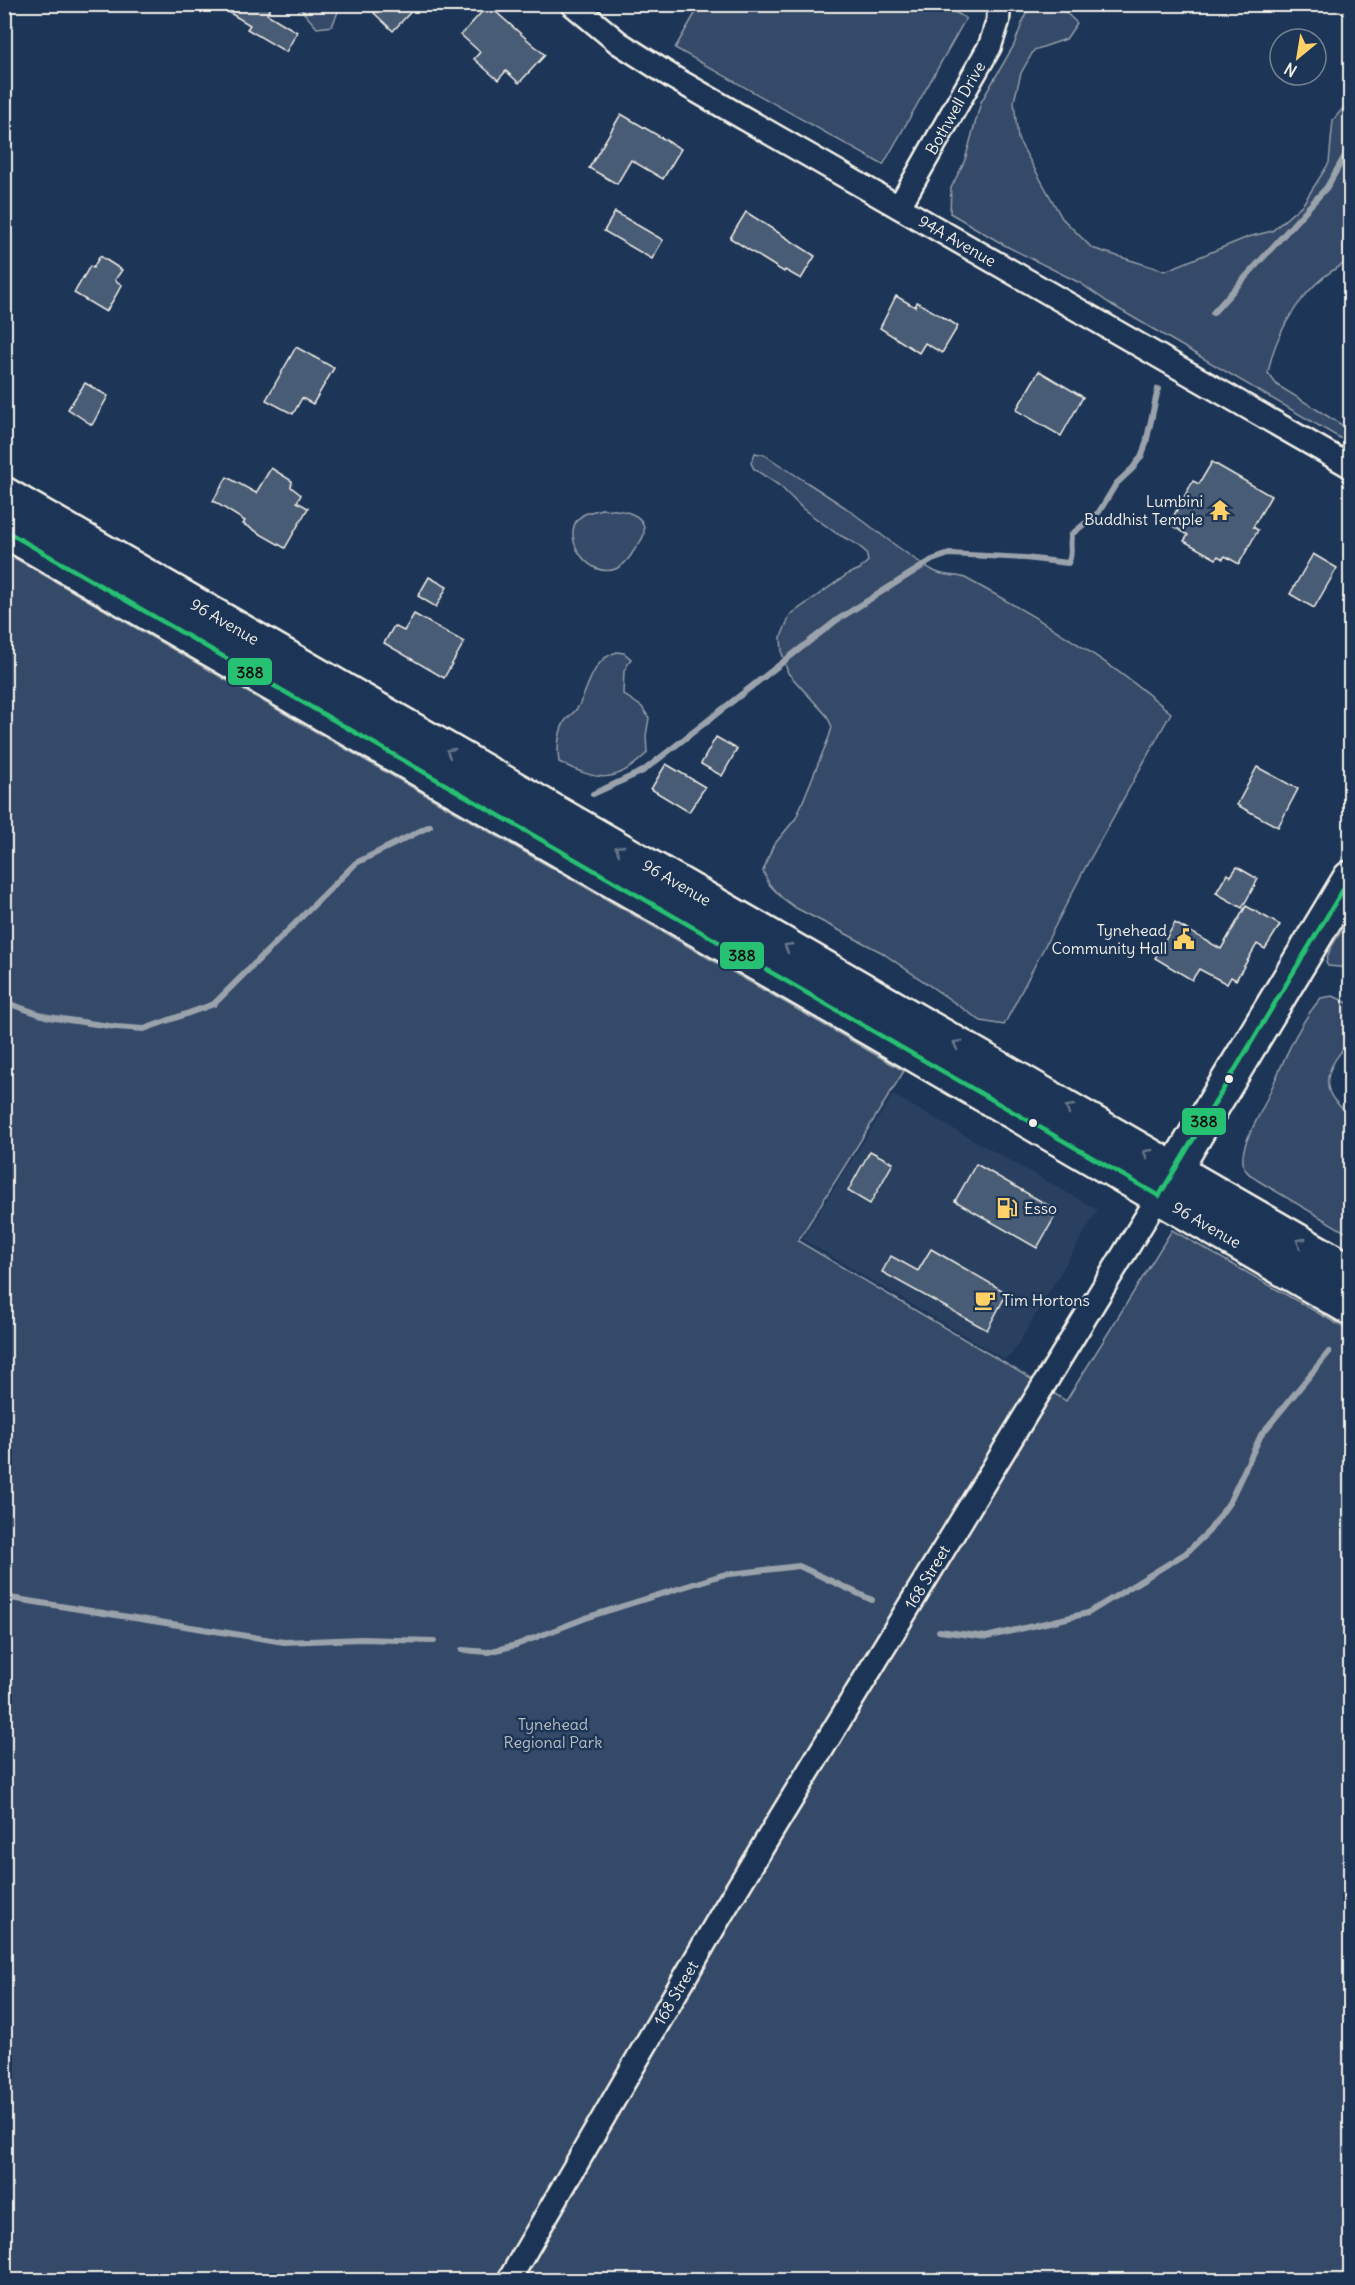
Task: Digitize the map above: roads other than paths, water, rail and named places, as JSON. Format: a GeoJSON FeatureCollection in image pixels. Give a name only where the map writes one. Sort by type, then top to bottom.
{"type":"FeatureCollection","features":[{"type":"Feature","properties":{"kind":"main road","name":"96 Avenue"},"geometry":{"type":"LineString","coordinates":[[4,494],[1166,1182],[1350,1308]]}},
{"type":"Feature","properties":{"kind":"main road","name":"96 Avenue"},"geometry":{"type":"LineString","coordinates":[[4,530],[1166,1182],[1350,1271]]}},
{"type":"Feature","properties":{"kind":"main road","name":"168 Street"},"geometry":{"type":"LineString","coordinates":[[1166,1182],[1350,878]]}},
{"type":"Feature","properties":{"kind":"street","name":"94A Avenue"},"geometry":{"type":"LineString","coordinates":[[572,4],[611,37],[653,66],[1350,466]]}},
{"type":"Feature","properties":{"kind":"street","name":"Bothwell Drive"},"geometry":{"type":"LineString","coordinates":[[899,207],[990,46],[998,21],[999,4]]}},
{"type":"Feature","properties":{"kind":"street","name":"168 Street"},"geometry":{"type":"LineString","coordinates":[[509,2280],[721,1915],[1166,1182]]}},
{"type":"Feature","properties":{"kind":"waterway"},"geometry":{"type":"LineString","coordinates":[[1213,313],[1327,187],[1350,147]]}},
{"type":"Feature","properties":{"kind":"waterway"},"geometry":{"type":"LineString","coordinates":[[593,794],[643,771],[837,620],[932,560],[949,554],[1068,563],[1071,556],[1072,534],[1099,512],[1116,484],[1133,468],[1142,455],[1158,389]]}},
{"type":"Feature","properties":{"kind":"waterway"},"geometry":{"type":"LineString","coordinates":[[4,1002],[48,1017],[144,1029],[214,1004],[356,863],[430,826]]}},
{"type":"Feature","properties":{"kind":"waterway"},"geometry":{"type":"LineString","coordinates":[[939,1631],[986,1637],[1088,1613],[1186,1553],[1209,1531],[1229,1503],[1261,1435],[1329,1352]]}},
{"type":"Feature","properties":{"kind":"waterway"},"geometry":{"type":"LineString","coordinates":[[462,1650],[488,1652],[516,1645],[591,1616],[722,1575],[799,1566],[872,1600]]}},
{"type":"Feature","properties":{"kind":"waterway"},"geometry":{"type":"LineString","coordinates":[[4,1597],[284,1642],[361,1639],[434,1641]]}},
{"type":"Feature","properties":{"kind":"place","name":"Lumbini Buddhist Temple"},"geometry":{"type":"Point","coordinates":[1220,510]}},
{"type":"Feature","properties":{"kind":"place","name":"Tynehead Community Hall"},"geometry":{"type":"Point","coordinates":[1184,939]}},
{"type":"Feature","properties":{"kind":"place","name":"Esso"},"geometry":{"type":"Point","coordinates":[1007,1208]}},
{"type":"Feature","properties":{"kind":"place","name":"Tim Hortons"},"geometry":{"type":"Point","coordinates":[985,1300]}},
{"type":"Feature","properties":{"kind":"park label","name":"Tynehead Regional Park"},"geometry":{"type":"Point","coordinates":[553,1733]}}]}
